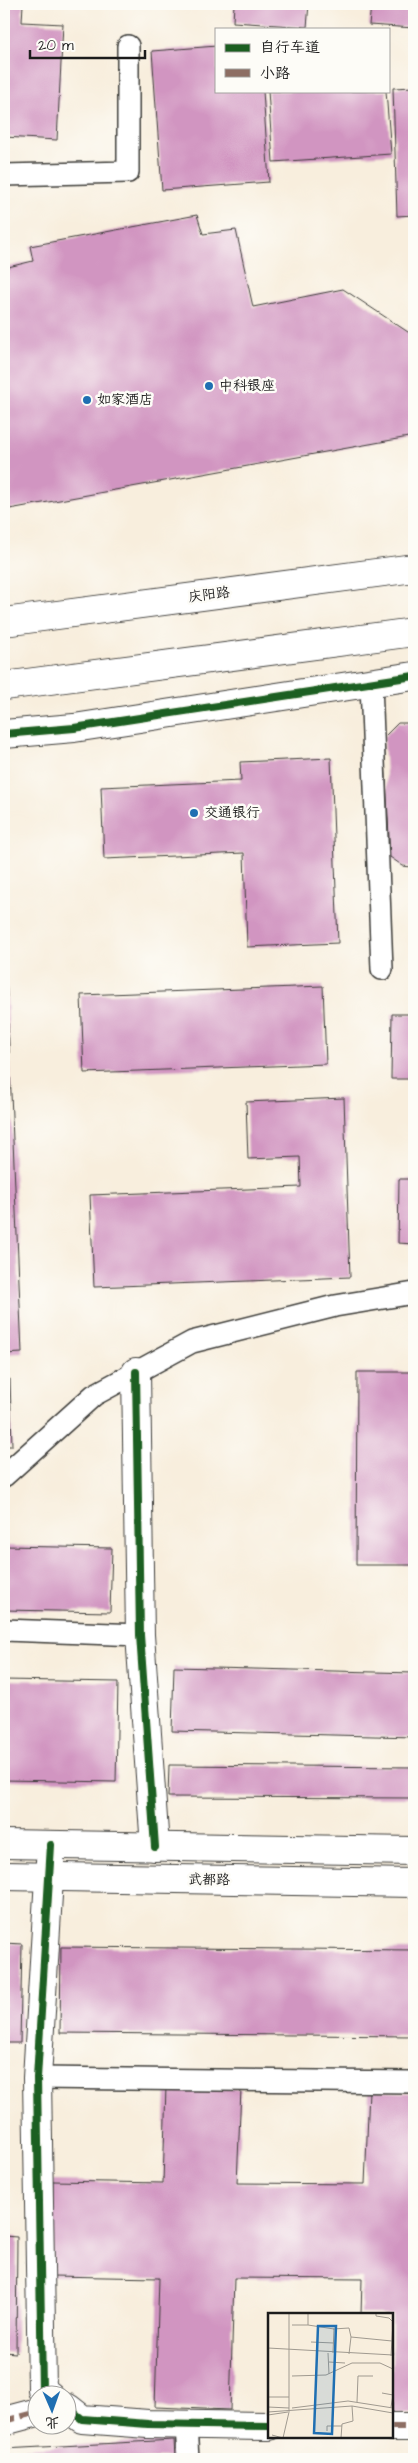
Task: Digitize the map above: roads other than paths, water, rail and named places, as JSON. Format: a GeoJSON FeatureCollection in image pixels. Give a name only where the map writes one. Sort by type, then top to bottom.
{"type":"FeatureCollection","features":[{"type":"Feature","properties":{"kind":"street","name":"庆阳路"},"geometry":{"type":"LineString","coordinates":[[4,622],[414,568]]}},
{"type":"Feature","properties":{"kind":"street"},"geometry":{"type":"LineString","coordinates":[[4,686],[414,632]]}},
{"type":"Feature","properties":{"kind":"street"},"geometry":{"type":"LineString","coordinates":[[4,734],[74,728],[414,676]]}},
{"type":"Feature","properties":{"kind":"street"},"geometry":{"type":"LineString","coordinates":[[136,1372],[140,1634],[155,1847]]}},
{"type":"Feature","properties":{"kind":"street"},"geometry":{"type":"LineString","coordinates":[[4,1844],[414,1851]]}},
{"type":"Feature","properties":{"kind":"street"},"geometry":{"type":"LineString","coordinates":[[42,2386],[36,2078],[51,1845]]}},
{"type":"Feature","properties":{"kind":"street","name":"武都路"},"geometry":{"type":"LineString","coordinates":[[4,1876],[414,1883]]}},
{"type":"Feature","properties":{"kind":"street"},"geometry":{"type":"LineString","coordinates":[[4,2420],[28,2414]]}},
{"type":"Feature","properties":{"kind":"street"},"geometry":{"type":"LineString","coordinates":[[78,2416],[82,2419],[186,2425],[268,2426]]}},
{"type":"Feature","properties":{"kind":"street"},"geometry":{"type":"LineString","coordinates":[[393,2427],[414,2427]]}},
{"type":"Feature","properties":{"kind":"lane"},"geometry":{"type":"LineString","coordinates":[[4,175],[128,172],[128,46]]}},
{"type":"Feature","properties":{"kind":"lane"},"geometry":{"type":"LineString","coordinates":[[371,684],[382,969]]}},
{"type":"Feature","properties":{"kind":"lane"},"geometry":{"type":"LineString","coordinates":[[4,1476],[94,1395],[192,1342],[335,1306],[414,1293]]}},
{"type":"Feature","properties":{"kind":"lane"},"geometry":{"type":"LineString","coordinates":[[4,1630],[140,1634]]}},
{"type":"Feature","properties":{"kind":"lane"},"geometry":{"type":"LineString","coordinates":[[36,2078],[414,2082]]}},
{"type":"Feature","properties":{"kind":"lane"},"geometry":{"type":"LineString","coordinates":[[186,2425],[188,2459]]}},
{"type":"Feature","properties":{"kind":"place","name":"中科银座"},"geometry":{"type":"Point","coordinates":[209,386]}},
{"type":"Feature","properties":{"kind":"place","name":"如家酒店"},"geometry":{"type":"Point","coordinates":[87,400]}},
{"type":"Feature","properties":{"kind":"place","name":"交通银行"},"geometry":{"type":"Point","coordinates":[194,813]}}]}
